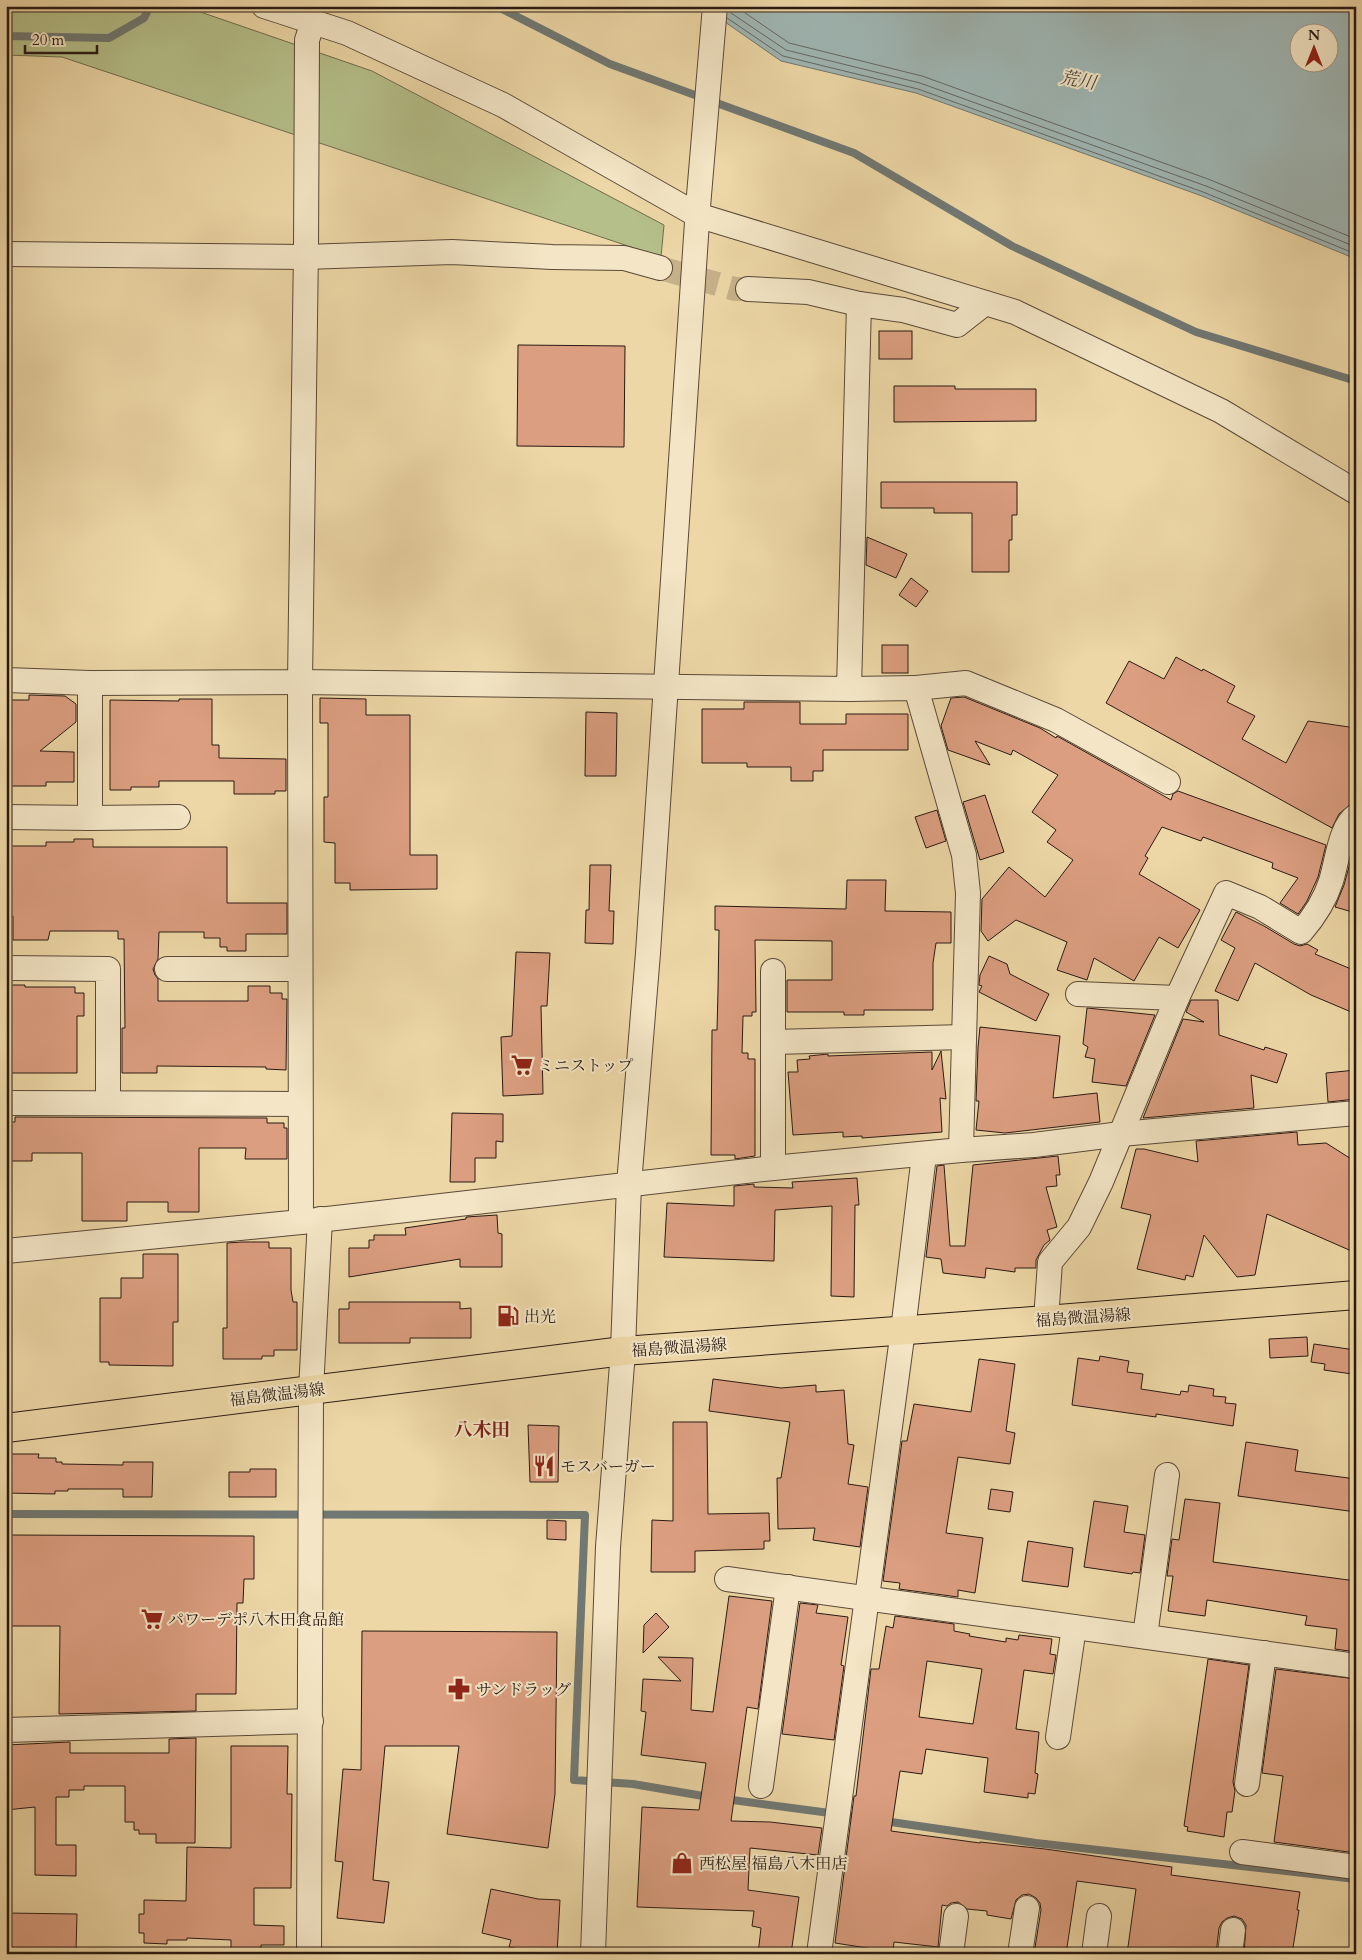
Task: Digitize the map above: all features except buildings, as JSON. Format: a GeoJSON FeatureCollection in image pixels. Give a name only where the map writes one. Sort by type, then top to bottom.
{"type":"FeatureCollection","features":[{"type":"Feature","properties":{"kind":"main road","name":"福島微温湯線"},"geometry":{"type":"LineString","coordinates":[[6,1428],[622,1351],[1356,1295]]}},
{"type":"Feature","properties":{"kind":"street"},"geometry":{"type":"LineString","coordinates":[[264,6],[347,32],[503,104],[698,211],[1015,312],[1221,411],[1356,492]]}},
{"type":"Feature","properties":{"kind":"street"},"geometry":{"type":"LineString","coordinates":[[593,1954],[608,1547],[622,1351],[629,1184],[648,943],[698,211],[715,6]]}},
{"type":"Feature","properties":{"kind":"street"},"geometry":{"type":"LineString","coordinates":[[309,1954],[311,1721],[310,1221],[300,1104],[299,969],[307,40],[313,22]]}},
{"type":"Feature","properties":{"kind":"street"},"geometry":{"type":"LineString","coordinates":[[6,254],[305,258],[452,252],[552,258],[624,258],[660,268]]}},
{"type":"Feature","properties":{"kind":"street"},"geometry":{"type":"LineString","coordinates":[[748,289],[808,292],[859,304],[903,310],[956,325],[986,303]]}},
{"type":"Feature","properties":{"kind":"street"},"geometry":{"type":"LineString","coordinates":[[849,689],[859,304]]}},
{"type":"Feature","properties":{"kind":"street"},"geometry":{"type":"LineString","coordinates":[[6,680],[90,683],[300,682],[849,689],[916,688],[966,683],[1056,720],[1168,782]]}},
{"type":"Feature","properties":{"kind":"street"},"geometry":{"type":"LineString","coordinates":[[90,683],[90,818]]}},
{"type":"Feature","properties":{"kind":"street"},"geometry":{"type":"LineString","coordinates":[[916,688],[964,854],[968,893],[961,1150]]}},
{"type":"Feature","properties":{"kind":"street"},"geometry":{"type":"LineString","coordinates":[[1046,1320],[1050,1262],[1066,1244],[1083,1219],[1101,1182],[1176,998],[1226,893],[1260,907],[1301,932],[1315,916],[1331,883],[1349,820],[1356,816]]}},
{"type":"Feature","properties":{"kind":"street"},"geometry":{"type":"LineString","coordinates":[[6,817],[178,817]]}},
{"type":"Feature","properties":{"kind":"street"},"geometry":{"type":"LineString","coordinates":[[6,968],[108,969],[108,1103]]}},
{"type":"Feature","properties":{"kind":"street"},"geometry":{"type":"LineString","coordinates":[[167,969],[299,969]]}},
{"type":"Feature","properties":{"kind":"street"},"geometry":{"type":"LineString","coordinates":[[773,971],[773,1168]]}},
{"type":"Feature","properties":{"kind":"street"},"geometry":{"type":"LineString","coordinates":[[1078,994],[1176,998]]}},
{"type":"Feature","properties":{"kind":"street"},"geometry":{"type":"LineString","coordinates":[[774,1042],[964,1036]]}},
{"type":"Feature","properties":{"kind":"street"},"geometry":{"type":"LineString","coordinates":[[6,1102],[300,1104]]}},
{"type":"Feature","properties":{"kind":"street"},"geometry":{"type":"LineString","coordinates":[[6,1251],[310,1221],[773,1168],[1034,1145],[1121,1134],[1356,1113]]}},
{"type":"Feature","properties":{"kind":"street"},"geometry":{"type":"LineString","coordinates":[[820,1954],[903,1330],[924,1155]]}},
{"type":"Feature","properties":{"kind":"street"},"geometry":{"type":"LineString","coordinates":[[1145,1636],[1167,1475]]}},
{"type":"Feature","properties":{"kind":"street"},"geometry":{"type":"LineString","coordinates":[[727,1579],[1356,1666]]}},
{"type":"Feature","properties":{"kind":"street"},"geometry":{"type":"LineString","coordinates":[[761,1786],[788,1588]]}},
{"type":"Feature","properties":{"kind":"street"},"geometry":{"type":"LineString","coordinates":[[1058,1737],[1074,1627]]}},
{"type":"Feature","properties":{"kind":"street"},"geometry":{"type":"LineString","coordinates":[[1247,1784],[1264,1653]]}},
{"type":"Feature","properties":{"kind":"street"},"geometry":{"type":"LineString","coordinates":[[6,1730],[311,1721]]}},
{"type":"Feature","properties":{"kind":"street"},"geometry":{"type":"LineString","coordinates":[[1242,1852],[1356,1867]]}},
{"type":"Feature","properties":{"kind":"street"},"geometry":{"type":"LineString","coordinates":[[1020,1954],[1027,1908]]}},
{"type":"Feature","properties":{"kind":"street"},"geometry":{"type":"LineString","coordinates":[[951,1954],[956,1916]]}},
{"type":"Feature","properties":{"kind":"street"},"geometry":{"type":"LineString","coordinates":[[1094,1954],[1099,1916]]}},
{"type":"Feature","properties":{"kind":"street"},"geometry":{"type":"LineString","coordinates":[[1230,1954],[1233,1930]]}},
{"type":"Feature","properties":{"kind":"green space"},"geometry":{"type":"Polygon","coordinates":[[[6,6],[183,6],[372,71],[664,225],[661,257],[62,57],[6,55],[6,6]]]}},
{"type":"Feature","properties":{"kind":"water","name":"荒川"},"geometry":{"type":"Polygon","coordinates":[[[702,6],[1356,6],[1356,259],[1202,196],[916,93],[781,61],[702,6]]]}},
{"type":"Feature","properties":{"kind":"waterway"},"geometry":{"type":"LineString","coordinates":[[6,36],[109,38],[144,18],[150,6]]}},
{"type":"Feature","properties":{"kind":"waterway"},"geometry":{"type":"LineString","coordinates":[[496,6],[610,64],[854,153],[1012,246],[1196,332],[1356,381]]}},
{"type":"Feature","properties":{"kind":"waterway"},"geometry":{"type":"LineString","coordinates":[[6,1514],[585,1515],[574,1780],[633,1784],[709,1797]]}},
{"type":"Feature","properties":{"kind":"waterway"},"geometry":{"type":"LineString","coordinates":[[725,1799],[860,1817]]}},
{"type":"Feature","properties":{"kind":"waterway"},"geometry":{"type":"LineString","coordinates":[[884,1821],[1036,1843],[1356,1879]]}},
{"type":"Feature","properties":{"kind":"tunnel"},"geometry":{"type":"LineString","coordinates":[[660,268],[735,289],[748,289]]}},
{"type":"Feature","properties":{"kind":"place","name":"ミニストップ"},"geometry":{"type":"Point","coordinates":[522,1065]}},
{"type":"Feature","properties":{"kind":"place","name":"出光"},"geometry":{"type":"Point","coordinates":[508,1316]}},
{"type":"Feature","properties":{"kind":"place","name":"モスバーガー"},"geometry":{"type":"Point","coordinates":[544,1466]}},
{"type":"Feature","properties":{"kind":"place","name":"パワーデポ八木田食品館"},"geometry":{"type":"Point","coordinates":[152,1619]}},
{"type":"Feature","properties":{"kind":"place","name":"サンドラッグ"},"geometry":{"type":"Point","coordinates":[459,1689]}},
{"type":"Feature","properties":{"kind":"place","name":"西松屋 福島八木田店"},"geometry":{"type":"Point","coordinates":[682,1863]}},
{"type":"Feature","properties":{"kind":"district","name":"八木田"},"geometry":{"type":"Point","coordinates":[482,1429]}}]}
